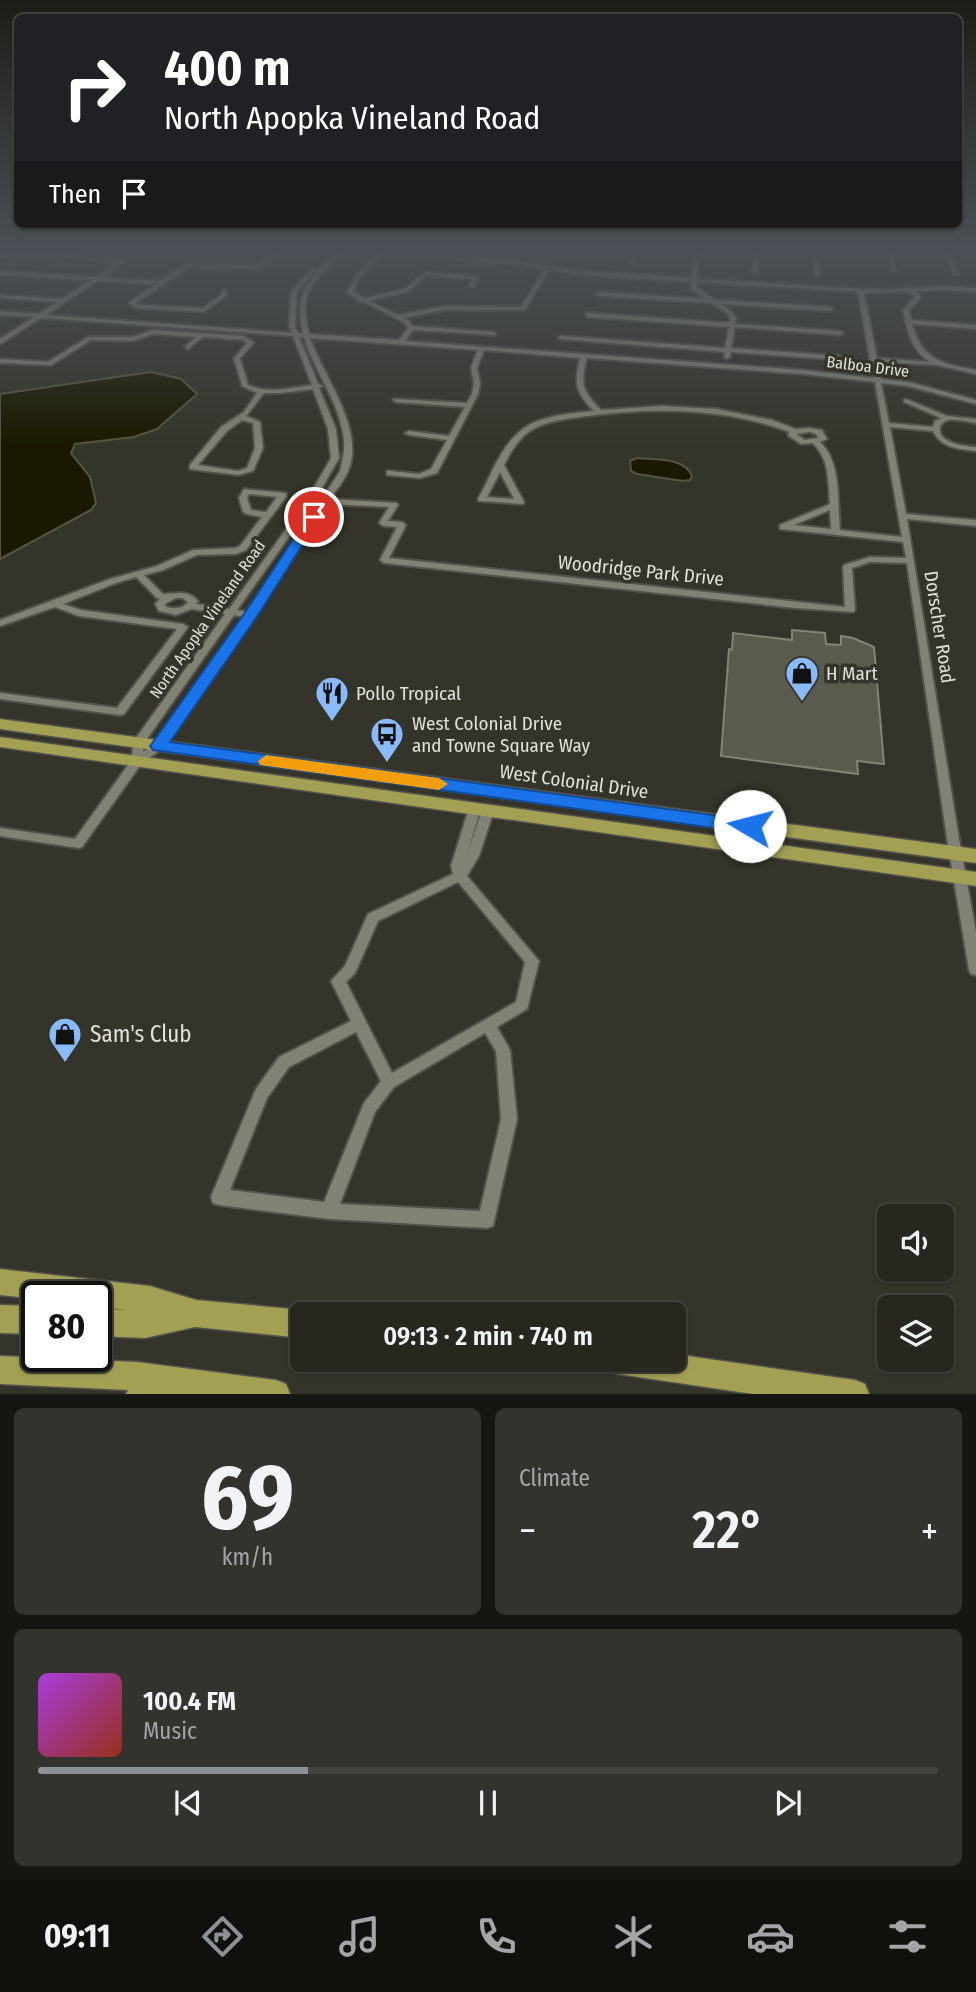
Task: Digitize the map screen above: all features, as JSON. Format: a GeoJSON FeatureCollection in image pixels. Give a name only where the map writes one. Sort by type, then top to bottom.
{"type":"FeatureCollection","features":[{"type":"Feature","properties":{"kind":"highway","name":"West Colonial Drive"},"geometry":{"type":"LineString","coordinates":[[0,724],[137,752],[396,797],[968,878]]}},
{"type":"Feature","properties":{"kind":"highway","name":"West Colonial Drive"},"geometry":{"type":"LineString","coordinates":[[0,742],[137,752],[159,746],[976,856]]}},
{"type":"Feature","properties":{"kind":"highway"},"geometry":{"type":"LineString","coordinates":[[396,797],[457,799],[485,790]]}},
{"type":"Feature","properties":{"kind":"highway"},"geometry":{"type":"LineString","coordinates":[[482,809],[501,802],[571,802]]}},
{"type":"Feature","properties":{"kind":"highway"},"geometry":{"type":"LineString","coordinates":[[0,1283],[150,1299],[195,1313],[290,1323]]}},
{"type":"Feature","properties":{"kind":"highway"},"geometry":{"type":"LineString","coordinates":[[112,1323],[145,1324],[195,1313]]}},
{"type":"Feature","properties":{"kind":"highway"},"geometry":{"type":"LineString","coordinates":[[0,1319],[21,1320]]}},
{"type":"Feature","properties":{"kind":"highway"},"geometry":{"type":"LineString","coordinates":[[0,1370],[136,1376],[276,1394]]}},
{"type":"Feature","properties":{"kind":"highway"},"geometry":{"type":"LineString","coordinates":[[686,1370],[855,1394]]}},
{"type":"Feature","properties":{"kind":"highway"},"geometry":{"type":"LineString","coordinates":[[140,1394],[180,1383]]}},
{"type":"Feature","properties":{"kind":"street"},"geometry":{"type":"LineString","coordinates":[[0,342],[42,316]]}},
{"type":"Feature","properties":{"kind":"street","name":"Balboa Drive"},"geometry":{"type":"LineString","coordinates":[[43,316],[726,367],[919,386],[976,402]]}},
{"type":"Feature","properties":{"kind":"street","name":"North Apopka Vineland Road"},"geometry":{"type":"LineString","coordinates":[[0,832],[78,844],[231,612],[310,500],[335,458],[332,429],[295,334],[291,316]]}},
{"type":"Feature","properties":{"kind":"street","name":"North Apopka Vineland Road"},"geometry":{"type":"LineString","coordinates":[[159,746],[251,615],[344,471],[348,451],[347,433],[306,335],[302,316]]}},
{"type":"Feature","properties":{"kind":"street"},"geometry":{"type":"LineString","coordinates":[[398,317],[403,316]]}},
{"type":"Feature","properties":{"kind":"street"},"geometry":{"type":"LineString","coordinates":[[603,316],[840,332]]}},
{"type":"Feature","properties":{"kind":"street"},"geometry":{"type":"LineString","coordinates":[[726,367],[732,316]]}},
{"type":"Feature","properties":{"kind":"street","name":"Dorscher Road"},"geometry":{"type":"LineString","coordinates":[[865,316],[911,561],[956,853],[968,878],[976,970]]}},
{"type":"Feature","properties":{"kind":"street"},"geometry":{"type":"LineString","coordinates":[[907,316],[913,342],[927,358],[944,365]]}},
{"type":"Feature","properties":{"kind":"street"},"geometry":{"type":"LineString","coordinates":[[398,317],[411,328],[493,334]]}},
{"type":"Feature","properties":{"kind":"street"},"geometry":{"type":"LineString","coordinates":[[908,322],[976,327]]}},
{"type":"Feature","properties":{"kind":"street"},"geometry":{"type":"LineString","coordinates":[[401,342],[411,328]]}},
{"type":"Feature","properties":{"kind":"street"},"geometry":{"type":"LineString","coordinates":[[0,361],[49,364],[88,339],[124,340],[140,338],[154,332],[202,335],[251,341],[237,358],[245,386],[262,391],[327,385]]}},
{"type":"Feature","properties":{"kind":"street"},"geometry":{"type":"LineString","coordinates":[[188,347],[202,335]]}},
{"type":"Feature","properties":{"kind":"street"},"geometry":{"type":"LineString","coordinates":[[561,338],[842,358]]}},
{"type":"Feature","properties":{"kind":"street"},"geometry":{"type":"LineString","coordinates":[[390,473],[420,476],[434,471],[469,405],[477,383],[474,368],[482,348]]}},
{"type":"Feature","properties":{"kind":"street"},"geometry":{"type":"LineString","coordinates":[[583,356],[578,376],[579,389],[584,398],[599,412]]}},
{"type":"Feature","properties":{"kind":"street"},"geometry":{"type":"LineString","coordinates":[[872,359],[914,361],[927,358]]}},
{"type":"Feature","properties":{"kind":"street"},"geometry":{"type":"LineString","coordinates":[[872,359],[944,365],[976,372]]}},
{"type":"Feature","properties":{"kind":"street"},"geometry":{"type":"LineString","coordinates":[[241,417],[257,422],[259,448],[250,469],[238,473],[193,467],[224,429],[241,417],[262,391]]}},
{"type":"Feature","properties":{"kind":"street"},"geometry":{"type":"LineString","coordinates":[[396,400],[469,405]]}},
{"type":"Feature","properties":{"kind":"street"},"geometry":{"type":"LineString","coordinates":[[906,401],[946,418],[976,421]]}},
{"type":"Feature","properties":{"kind":"street"},"geometry":{"type":"LineString","coordinates":[[501,466],[520,502],[482,499],[511,446],[520,435],[534,426],[599,412],[653,407],[716,411],[753,417],[795,431],[819,432],[824,438],[816,442],[795,439],[792,434],[795,431]]}},
{"type":"Feature","properties":{"kind":"street"},"geometry":{"type":"LineString","coordinates":[[946,418],[938,423],[936,431],[941,441],[976,449]]}},
{"type":"Feature","properties":{"kind":"street"},"geometry":{"type":"LineString","coordinates":[[886,427],[936,431]]}},
{"type":"Feature","properties":{"kind":"street"},"geometry":{"type":"LineString","coordinates":[[409,433],[452,439]]}},
{"type":"Feature","properties":{"kind":"street"},"geometry":{"type":"LineString","coordinates":[[816,442],[827,454],[836,532]]}},
{"type":"Feature","properties":{"kind":"street","name":"Woodridge Park Drive"},"geometry":{"type":"LineString","coordinates":[[310,500],[336,503],[389,516],[402,525],[384,560],[850,610],[847,567],[860,560],[875,558],[911,561]]}},
{"type":"Feature","properties":{"kind":"street"},"geometry":{"type":"LineString","coordinates":[[833,506],[783,527],[907,540]]}},
{"type":"Feature","properties":{"kind":"street"},"geometry":{"type":"LineString","coordinates":[[0,623],[113,581],[139,575],[196,552],[236,551],[243,548],[268,515]]}},
{"type":"Feature","properties":{"kind":"street"},"geometry":{"type":"LineString","coordinates":[[902,516],[976,523]]}},
{"type":"Feature","properties":{"kind":"street"},"geometry":{"type":"LineString","coordinates":[[139,575],[147,584],[145,590],[163,601],[188,596],[193,601],[190,607]]}},
{"type":"Feature","properties":{"kind":"street"},"geometry":{"type":"LineString","coordinates":[[163,601],[162,609],[171,612],[190,607],[251,615]]}},
{"type":"Feature","properties":{"kind":"street"},"geometry":{"type":"LineString","coordinates":[[0,696],[120,712],[183,627],[79,613],[55,604]]}},
{"type":"Feature","properties":{"kind":"street"},"geometry":{"type":"LineString","coordinates":[[389,1082],[338,981],[350,969],[373,918],[460,876],[473,856],[482,809]]}},
{"type":"Feature","properties":{"kind":"street"},"geometry":{"type":"LineString","coordinates":[[329,1211],[369,1108],[389,1082],[522,1005],[532,961],[460,876]]}},
{"type":"Feature","properties":{"kind":"street"},"geometry":{"type":"LineString","coordinates":[[359,1024],[284,1062],[261,1094],[219,1197],[329,1211],[487,1220],[509,1119],[503,1050],[488,1025]]}},
{"type":"Feature","properties":{"kind":"shaded area"},"geometry":{"type":"Polygon","coordinates":[[[151,372],[181,379],[197,394],[157,429],[134,437],[75,444],[71,453],[90,477],[96,503],[91,510],[0,559],[0,394],[151,372]]]}},
{"type":"Feature","properties":{"kind":"shaded area"},"geometry":{"type":"Polygon","coordinates":[[[637,458],[676,462],[683,465],[692,476],[690,480],[683,481],[637,474],[631,471],[630,461],[637,458]]]}},
{"type":"Feature","properties":{"kind":"building","name":"H Mart"},"geometry":{"type":"Polygon","coordinates":[[[792,630],[825,633],[826,644],[841,645],[841,636],[874,647],[884,764],[857,761],[858,774],[721,756],[729,649],[732,650],[733,633],[792,640],[792,630]]]}},
{"type":"Feature","properties":{"kind":"slow traffic"},"geometry":{"type":"LineString","coordinates":[[266,761],[439,784]]}},
{"type":"Feature","properties":{"kind":"place","name":"H Mart"},"geometry":{"type":"Point","coordinates":[802,703]}},
{"type":"Feature","properties":{"kind":"place","name":"Pollo Tropical"},"geometry":{"type":"Point","coordinates":[332,723]}},
{"type":"Feature","properties":{"kind":"place","name":"West Colonial Drive and Towne Square Way"},"geometry":{"type":"Point","coordinates":[387,764]}},
{"type":"Feature","properties":{"kind":"place","name":"Sam's Club"},"geometry":{"type":"Point","coordinates":[65,1064]}},
{"type":"Feature","properties":{"kind":"route"},"geometry":{"type":"LineString","coordinates":[[314,517],[251,615],[159,746],[750,826]]}}]}
